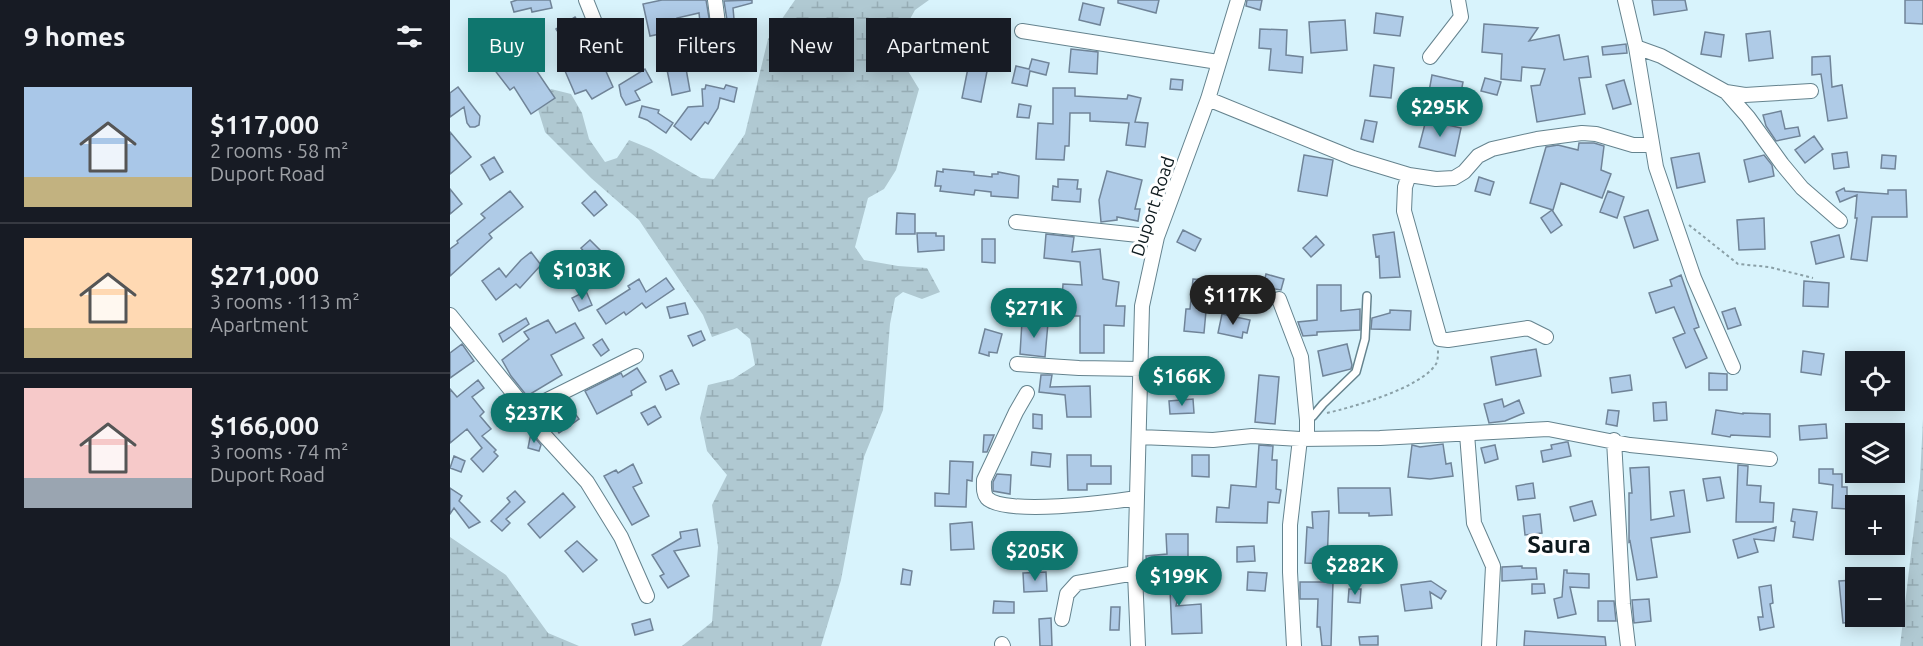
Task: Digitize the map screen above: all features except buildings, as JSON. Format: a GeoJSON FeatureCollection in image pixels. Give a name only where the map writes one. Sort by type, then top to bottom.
{"type":"FeatureCollection","features":[{"type":"Feature","properties":{"kind":"street"},"geometry":{"type":"LineString","coordinates":[[586,0],[593,18]]}},
{"type":"Feature","properties":{"kind":"street"},"geometry":{"type":"LineString","coordinates":[[715,0],[717,18]]}},
{"type":"Feature","properties":{"kind":"street","name":"Duport Road"},"geometry":{"type":"LineString","coordinates":[[1138,646],[1136,573],[1142,306],[1157,237],[1209,99],[1238,0]]}},
{"type":"Feature","properties":{"kind":"street"},"geometry":{"type":"LineString","coordinates":[[1430,57],[1461,17],[1458,0]]}},
{"type":"Feature","properties":{"kind":"street"},"geometry":{"type":"LineString","coordinates":[[1625,0],[1636,47],[1656,167],[1694,278],[1732,368]]}},
{"type":"Feature","properties":{"kind":"street"},"geometry":{"type":"LineString","coordinates":[[1023,31],[1218,62]]}},
{"type":"Feature","properties":{"kind":"street"},"geometry":{"type":"LineString","coordinates":[[1636,47],[1661,56],[1726,92],[1744,95],[1811,91]]}},
{"type":"Feature","properties":{"kind":"street"},"geometry":{"type":"LineString","coordinates":[[1726,92],[1796,180],[1817,203],[1840,221]]}},
{"type":"Feature","properties":{"kind":"street"},"geometry":{"type":"LineString","coordinates":[[1209,99],[1353,158],[1409,175],[1436,179],[1454,178],[1464,172],[1478,156],[1492,149],[1537,139],[1582,133],[1596,134],[1633,146],[1651,145]]}},
{"type":"Feature","properties":{"kind":"street"},"geometry":{"type":"LineString","coordinates":[[1409,175],[1405,187],[1404,211],[1440,339],[1448,340],[1528,328],[1546,337]]}},
{"type":"Feature","properties":{"kind":"street"},"geometry":{"type":"LineString","coordinates":[[1016,222],[1157,237]]}},
{"type":"Feature","properties":{"kind":"street"},"geometry":{"type":"LineString","coordinates":[[1279,299],[1301,357],[1310,418],[1304,439],[1290,525],[1294,646]]}},
{"type":"Feature","properties":{"kind":"street"},"geometry":{"type":"LineString","coordinates":[[450,315],[527,410],[544,435],[587,482],[621,537],[647,596]]}},
{"type":"Feature","properties":{"kind":"street"},"geometry":{"type":"LineString","coordinates":[[527,410],[636,356]]}},
{"type":"Feature","properties":{"kind":"street"},"geometry":{"type":"LineString","coordinates":[[1017,364],[1079,369],[1141,369]]}},
{"type":"Feature","properties":{"kind":"street"},"geometry":{"type":"LineString","coordinates":[[1028,393],[1016,412],[984,480],[986,497],[993,502],[1018,506],[1053,507],[1137,498]]}},
{"type":"Feature","properties":{"kind":"street"},"geometry":{"type":"LineString","coordinates":[[1139,437],[1213,440],[1252,436],[1304,439],[1548,429],[1630,444],[1770,459]]}},
{"type":"Feature","properties":{"kind":"street"},"geometry":{"type":"LineString","coordinates":[[1467,434],[1474,523],[1493,566],[1488,646]]}},
{"type":"Feature","properties":{"kind":"street"},"geometry":{"type":"LineString","coordinates":[[1614,440],[1623,604],[1628,646]]}},
{"type":"Feature","properties":{"kind":"street"},"geometry":{"type":"LineString","coordinates":[[1062,619],[1067,594],[1077,583],[1136,573]]}},
{"type":"Feature","properties":{"kind":"lane"},"geometry":{"type":"LineString","coordinates":[[1310,418],[1356,372],[1365,339],[1367,296]]}},
{"type":"Feature","properties":{"kind":"path"},"geometry":{"type":"LineString","coordinates":[[1686,223],[1738,264],[1769,267],[1813,278]]}},
{"type":"Feature","properties":{"kind":"path"},"geometry":{"type":"LineString","coordinates":[[1310,418],[1360,405],[1415,382],[1436,364],[1440,339]]}},
{"type":"Feature","properties":{"kind":"green space"},"geometry":{"type":"Polygon","coordinates":[[[795,0],[929,0],[915,10],[911,18],[866,18],[866,72],[909,72],[919,89],[896,170],[884,189],[868,198],[855,247],[864,260],[927,268],[940,292],[922,299],[903,292],[895,298],[890,324],[883,410],[864,457],[841,580],[821,646],[682,646],[712,622],[718,547],[712,505],[727,475],[707,451],[700,418],[708,385],[733,379],[755,365],[750,339],[737,328],[712,337],[703,315],[639,220],[591,178],[545,132],[536,103],[551,89],[571,94],[582,113],[589,139],[605,162],[617,158],[629,140],[651,149],[701,178],[714,179],[745,134],[769,38],[769,72],[854,72],[854,18],[783,18],[795,0]]]}},
{"type":"Feature","properties":{"kind":"green space"},"geometry":{"type":"Polygon","coordinates":[[[1923,419],[1923,646],[1900,646],[1902,627],[1905,627],[1905,604],[1920,478],[1923,419]]]}},
{"type":"Feature","properties":{"kind":"green space"},"geometry":{"type":"Polygon","coordinates":[[[450,537],[506,575],[548,633],[579,646],[450,646],[450,537]]]}},
{"type":"Feature","properties":{"kind":"district","name":"Saura"},"geometry":{"type":"Point","coordinates":[1559,544]}}]}
